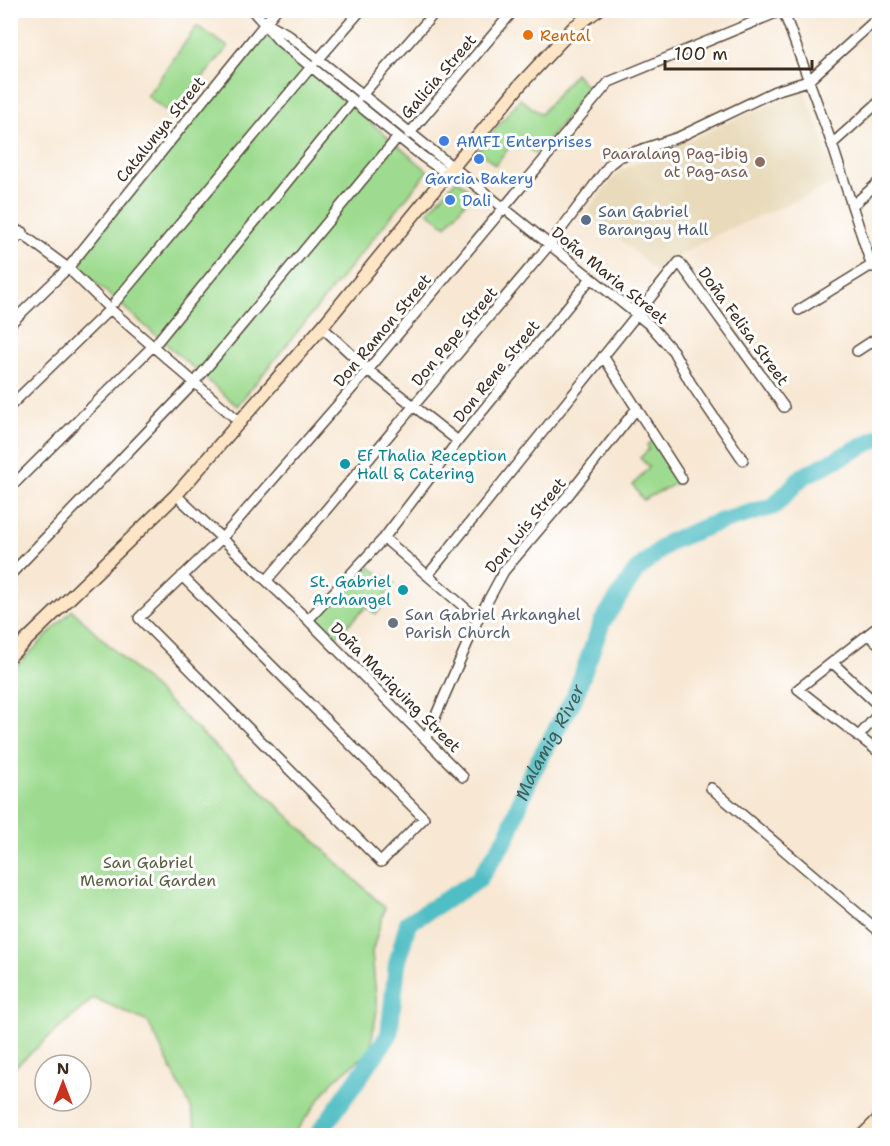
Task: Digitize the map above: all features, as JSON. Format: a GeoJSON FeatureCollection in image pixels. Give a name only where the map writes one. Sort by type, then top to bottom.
{"type":"FeatureCollection","features":[{"type":"Feature","properties":{"kind":"street"},"geometry":{"type":"LineString","coordinates":[[252,10],[263,22],[398,137],[449,170]]}},
{"type":"Feature","properties":{"kind":"street","name":"Catalunya Street"},"geometry":{"type":"LineString","coordinates":[[10,324],[68,268],[263,22],[276,10]]}},
{"type":"Feature","properties":{"kind":"street"},"geometry":{"type":"LineString","coordinates":[[10,406],[113,306],[361,10]]}},
{"type":"Feature","properties":{"kind":"street"},"geometry":{"type":"LineString","coordinates":[[10,488],[156,343],[356,99],[436,10]]}},
{"type":"Feature","properties":{"kind":"street","name":"Galicia Street"},"geometry":{"type":"LineString","coordinates":[[409,134],[514,10]]}},
{"type":"Feature","properties":{"kind":"street"},"geometry":{"type":"LineString","coordinates":[[13,650],[176,495],[241,423],[322,327],[449,170],[574,27],[598,10]]}},
{"type":"Feature","properties":{"kind":"street"},"geometry":{"type":"LineString","coordinates":[[783,11],[832,144],[852,206],[876,263],[799,310]]}},
{"type":"Feature","properties":{"kind":"street","name":"Don Ramon Street"},"geometry":{"type":"LineString","coordinates":[[182,576],[424,818],[381,862],[139,618],[182,576],[222,538],[368,370],[609,82],[783,11]]}},
{"type":"Feature","properties":{"kind":"street"},"geometry":{"type":"LineString","coordinates":[[808,81],[879,16]]}},
{"type":"Feature","properties":{"kind":"street","name":"Don Pepe Street"},"geometry":{"type":"LineString","coordinates":[[267,580],[550,244],[610,164],[619,157],[679,137],[775,91],[808,81]]}},
{"type":"Feature","properties":{"kind":"street"},"geometry":{"type":"LineString","coordinates":[[356,99],[409,134],[449,170]]}},
{"type":"Feature","properties":{"kind":"street"},"geometry":{"type":"LineString","coordinates":[[832,144],[879,102]]}},
{"type":"Feature","properties":{"kind":"street"},"geometry":{"type":"LineString","coordinates":[[10,575],[196,380],[398,137]]}},
{"type":"Feature","properties":{"kind":"street","name":"Doña Maria Street"},"geometry":{"type":"LineString","coordinates":[[449,170],[550,244],[663,338],[743,460]]}},
{"type":"Feature","properties":{"kind":"street"},"geometry":{"type":"LineString","coordinates":[[852,206],[879,181]]}},
{"type":"Feature","properties":{"kind":"street"},"geometry":{"type":"LineString","coordinates":[[10,225],[23,232],[113,306],[241,423]]}},
{"type":"Feature","properties":{"kind":"street"},"geometry":{"type":"LineString","coordinates":[[10,244],[23,232]]}},
{"type":"Feature","properties":{"kind":"street","name":"Doña Felisa Street"},"geometry":{"type":"LineString","coordinates":[[636,315],[679,262],[784,407]]}},
{"type":"Feature","properties":{"kind":"street","name":"Don Rene Street"},"geometry":{"type":"LineString","coordinates":[[308,620],[384,537],[458,441],[591,278]]}},
{"type":"Feature","properties":{"kind":"street"},"geometry":{"type":"LineString","coordinates":[[428,575],[636,315]]}},
{"type":"Feature","properties":{"kind":"street"},"geometry":{"type":"LineString","coordinates":[[322,327],[368,370],[458,441]]}},
{"type":"Feature","properties":{"kind":"street"},"geometry":{"type":"LineString","coordinates":[[857,351],[879,336]]}},
{"type":"Feature","properties":{"kind":"street"},"geometry":{"type":"LineString","coordinates":[[603,356],[682,479]]}},
{"type":"Feature","properties":{"kind":"street","name":"Don Luis Street"},"geometry":{"type":"LineString","coordinates":[[426,738],[478,619],[510,563],[570,494],[637,408]]}},
{"type":"Feature","properties":{"kind":"street","name":"Doña Mariquing Street"},"geometry":{"type":"LineString","coordinates":[[176,495],[308,620],[463,777]]}},
{"type":"Feature","properties":{"kind":"street"},"geometry":{"type":"LineString","coordinates":[[384,537],[478,619]]}},
{"type":"Feature","properties":{"kind":"street"},"geometry":{"type":"LineString","coordinates":[[879,625],[834,664],[798,689],[879,753]]}},
{"type":"Feature","properties":{"kind":"street"},"geometry":{"type":"LineString","coordinates":[[868,635],[879,645]]}},
{"type":"Feature","properties":{"kind":"street"},"geometry":{"type":"LineString","coordinates":[[834,664],[879,707]]}},
{"type":"Feature","properties":{"kind":"street"},"geometry":{"type":"LineString","coordinates":[[858,737],[879,712]]}},
{"type":"Feature","properties":{"kind":"street"},"geometry":{"type":"LineString","coordinates":[[711,788],[879,932]]}},
{"type":"Feature","properties":{"kind":"street"},"geometry":{"type":"LineString","coordinates":[[862,1136],[879,1118]]}},
{"type":"Feature","properties":{"kind":"shaded area"},"geometry":{"type":"Polygon","coordinates":[[[804,89],[838,182],[718,234],[676,257],[660,275],[588,210],[619,171],[804,89]]]}},
{"type":"Feature","properties":{"kind":"green space"},"geometry":{"type":"Polygon","coordinates":[[[197,26],[228,47],[172,115],[147,96],[197,26]]]}},
{"type":"Feature","properties":{"kind":"green space"},"geometry":{"type":"Polygon","coordinates":[[[264,32],[428,171],[237,406],[74,264],[264,32]]]}},
{"type":"Feature","properties":{"kind":"green space"},"geometry":{"type":"Polygon","coordinates":[[[575,73],[588,88],[537,155],[516,139],[495,165],[478,150],[520,99],[541,114],[575,73]]]}},
{"type":"Feature","properties":{"kind":"green space"},"geometry":{"type":"Polygon","coordinates":[[[457,179],[473,193],[446,226],[428,212],[457,179]]]}},
{"type":"Feature","properties":{"kind":"green space"},"geometry":{"type":"Polygon","coordinates":[[[654,440],[679,482],[643,500],[633,485],[649,467],[640,458],[649,449],[647,445],[654,440]]]}},
{"type":"Feature","properties":{"kind":"green space"},"geometry":{"type":"Polygon","coordinates":[[[365,564],[395,584],[384,597],[387,601],[376,614],[366,607],[334,639],[316,619],[365,564]]]}},
{"type":"Feature","properties":{"kind":"green space","name":"San Gabriel Memorial Garden"},"geometry":{"type":"Polygon","coordinates":[[[72,610],[385,908],[372,952],[377,1010],[370,1051],[333,1081],[293,1135],[198,1135],[191,1108],[148,1022],[94,998],[11,1070],[11,672],[72,610]]]}},
{"type":"Feature","properties":{"kind":"waterway","name":"Malamig River"},"geometry":{"type":"LineString","coordinates":[[317,1136],[389,1035],[397,964],[408,923],[478,880],[507,837],[530,776],[574,698],[602,622],[636,571],[669,542],[713,524],[774,506],[802,477],[880,437]]}},
{"type":"Feature","properties":{"kind":"place","name":"Rental"},"geometry":{"type":"Point","coordinates":[528,35]}},
{"type":"Feature","properties":{"kind":"place","name":"AMFI Enterprises"},"geometry":{"type":"Point","coordinates":[444,141]}},
{"type":"Feature","properties":{"kind":"place","name":"Garcia Bakery"},"geometry":{"type":"Point","coordinates":[479,159]}},
{"type":"Feature","properties":{"kind":"place","name":"Paaralang Pag-ibig at Pag-asa"},"geometry":{"type":"Point","coordinates":[760,162]}},
{"type":"Feature","properties":{"kind":"place","name":"Dali"},"geometry":{"type":"Point","coordinates":[450,200]}},
{"type":"Feature","properties":{"kind":"place","name":"San Gabriel Barangay Hall"},"geometry":{"type":"Point","coordinates":[586,220]}},
{"type":"Feature","properties":{"kind":"place","name":"Ef Thalia Reception Hall & Catering"},"geometry":{"type":"Point","coordinates":[345,464]}},
{"type":"Feature","properties":{"kind":"place","name":"St. Gabriel Archangel"},"geometry":{"type":"Point","coordinates":[403,590]}},
{"type":"Feature","properties":{"kind":"place","name":"San Gabriel Arkanghel Parish Church"},"geometry":{"type":"Point","coordinates":[393,623]}}]}
